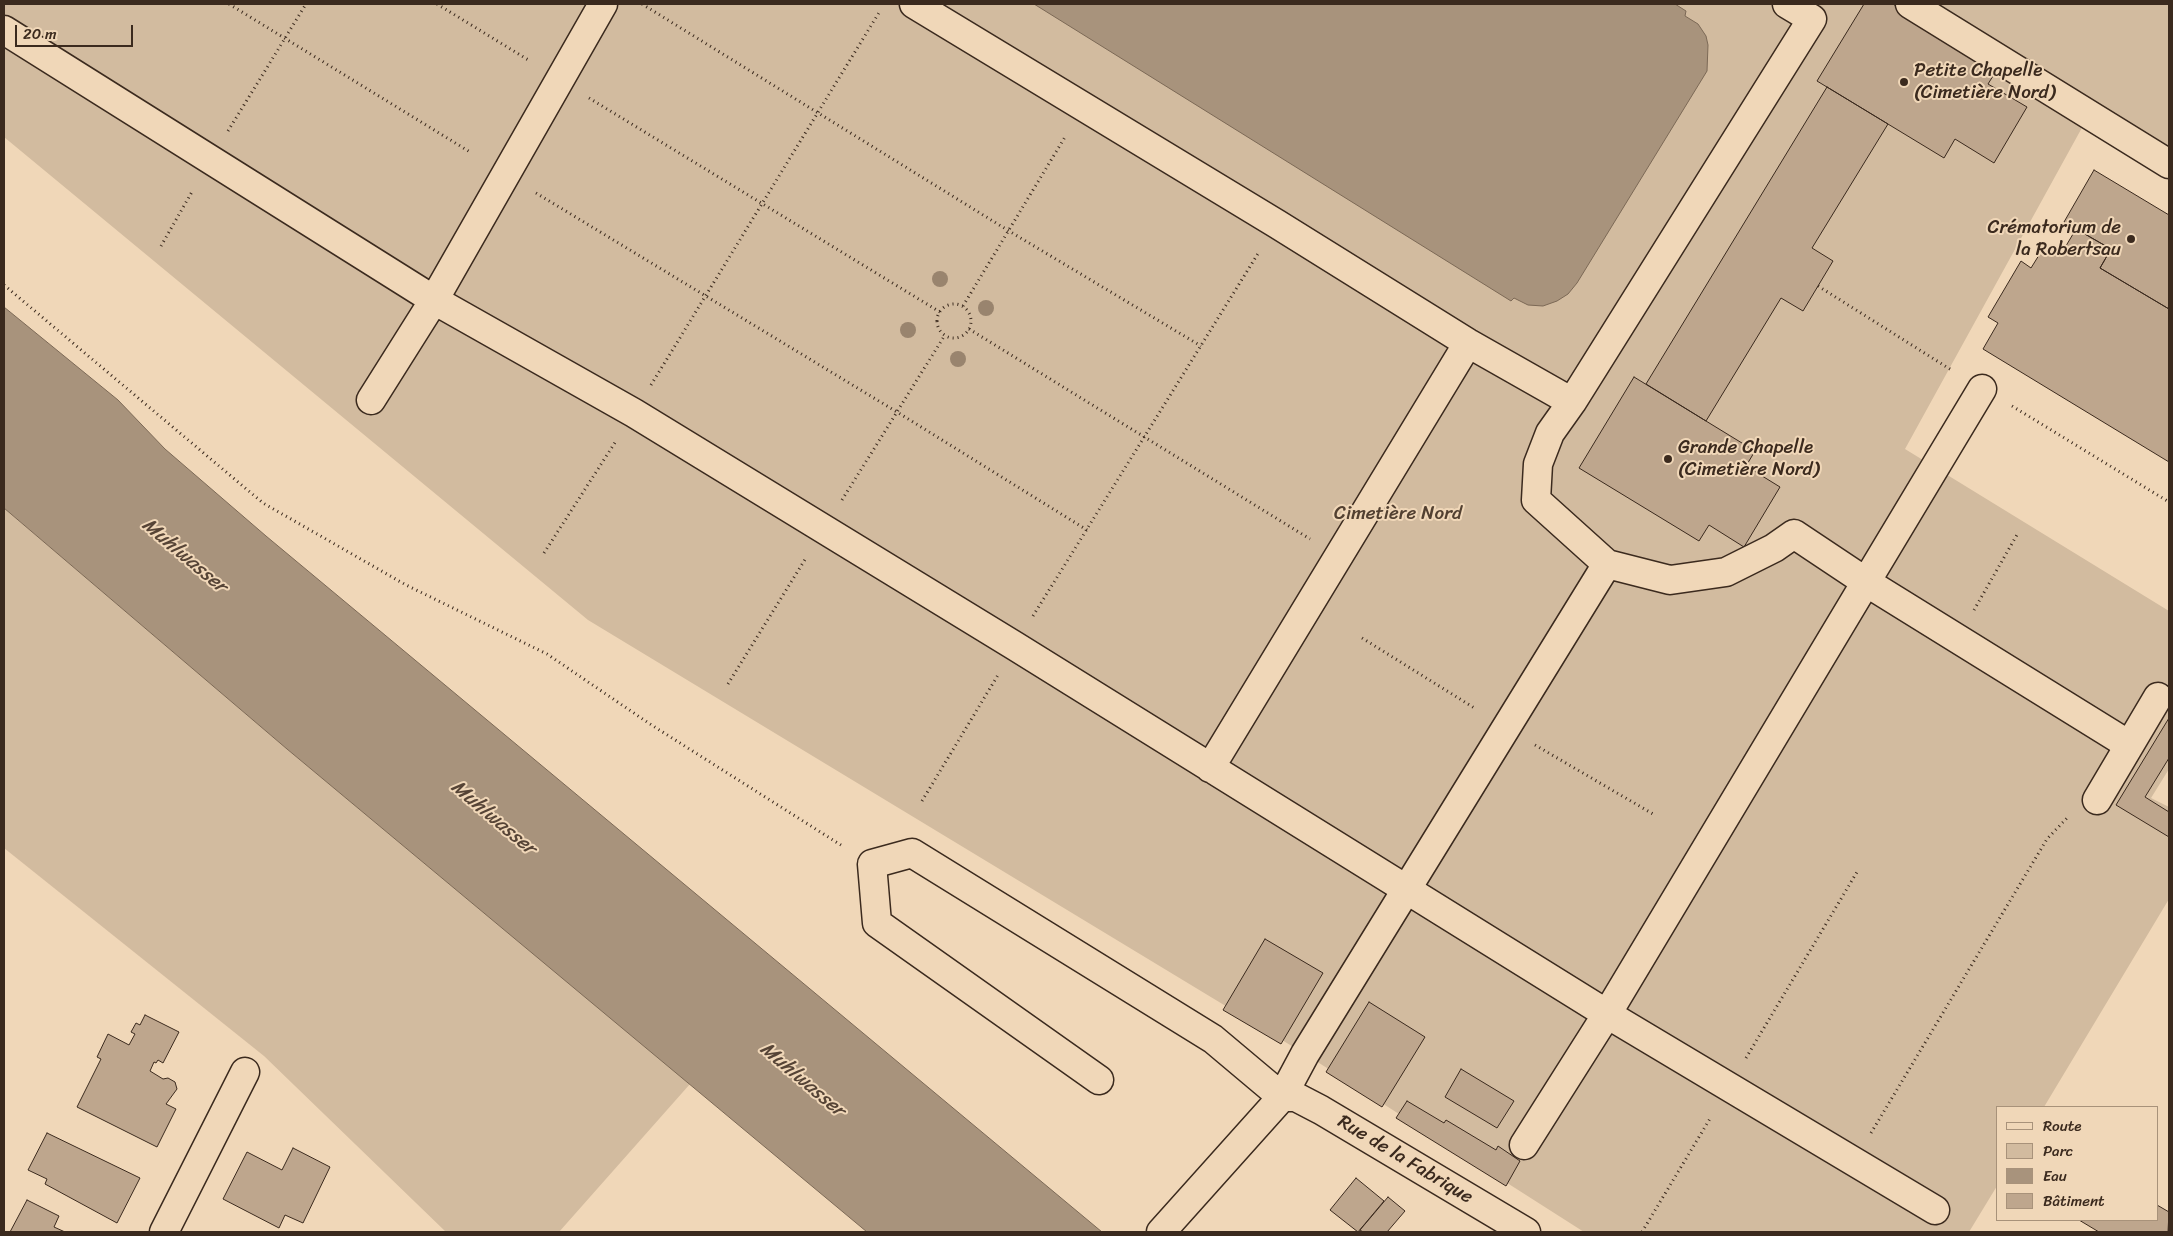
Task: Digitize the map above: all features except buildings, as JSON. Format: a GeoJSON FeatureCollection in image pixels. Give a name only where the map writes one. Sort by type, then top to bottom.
{"type":"FeatureCollection","features":[{"type":"Feature","properties":{"kind":"street"},"geometry":{"type":"LineString","coordinates":[[371,400],[434,300],[603,4]]}},
{"type":"Feature","properties":{"kind":"street"},"geometry":{"type":"LineString","coordinates":[[914,4],[1277,224],[1468,343],[1572,402]]}},
{"type":"Feature","properties":{"kind":"street"},"geometry":{"type":"LineString","coordinates":[[1787,4],[1817,11],[1572,402],[1550,433],[1538,464],[1536,500],[1607,564],[1670,580],[1726,572],[1774,548],[1794,534],[1866,582],[2129,745]]}},
{"type":"Feature","properties":{"kind":"street"},"geometry":{"type":"LineString","coordinates":[[1910,4],[2169,164]]}},
{"type":"Feature","properties":{"kind":"street"},"geometry":{"type":"LineString","coordinates":[[4,30],[434,300],[634,412],[1408,889],[1607,1014],[1935,1210]]}},
{"type":"Feature","properties":{"kind":"street"},"geometry":{"type":"LineString","coordinates":[[1210,768],[1468,343]]}},
{"type":"Feature","properties":{"kind":"street"},"geometry":{"type":"LineString","coordinates":[[1524,1145],[1607,1014],[1982,389]]}},
{"type":"Feature","properties":{"kind":"street"},"geometry":{"type":"LineString","coordinates":[[1161,1232],[1282,1097],[1305,1054],[1607,564]]}},
{"type":"Feature","properties":{"kind":"street"},"geometry":{"type":"LineString","coordinates":[[2098,800],[2158,697]]}},
{"type":"Feature","properties":{"kind":"street"},"geometry":{"type":"LineString","coordinates":[[1099,1080],[877,923],[872,864],[912,853],[1213,1039],[1282,1097]]}},
{"type":"Feature","properties":{"kind":"street"},"geometry":{"type":"LineString","coordinates":[[164,1232],[245,1072]]}},
{"type":"Feature","properties":{"kind":"street","name":"Rue de la Fabrique"},"geometry":{"type":"LineString","coordinates":[[1282,1097],[1296,1097],[1321,1110],[1526,1232]]}},
{"type":"Feature","properties":{"kind":"path"},"geometry":{"type":"LineString","coordinates":[[229,4],[470,152]]}},
{"type":"Feature","properties":{"kind":"path"},"geometry":{"type":"LineString","coordinates":[[161,246],[210,160],[306,4]]}},
{"type":"Feature","properties":{"kind":"path"},"geometry":{"type":"LineString","coordinates":[[437,4],[560,79]]}},
{"type":"Feature","properties":{"kind":"path"},"geometry":{"type":"LineString","coordinates":[[642,4],[1201,346]]}},
{"type":"Feature","properties":{"kind":"path"},"geometry":{"type":"LineString","coordinates":[[544,553],[706,296],[884,4]]}},
{"type":"Feature","properties":{"kind":"path"},"geometry":{"type":"LineString","coordinates":[[584,95],[940,312]]}},
{"type":"Feature","properties":{"kind":"path"},"geometry":{"type":"LineString","coordinates":[[963,306],[1084,106]]}},
{"type":"Feature","properties":{"kind":"path"},"geometry":{"type":"LineString","coordinates":[[505,174],[898,412],[1087,530]]}},
{"type":"Feature","properties":{"kind":"path"},"geometry":{"type":"LineString","coordinates":[[922,801],[1015,646],[1277,224]]}},
{"type":"Feature","properties":{"kind":"path"},"geometry":{"type":"LineString","coordinates":[[4,286],[263,503],[406,585],[546,654],[650,724],[872,864]]}},
{"type":"Feature","properties":{"kind":"path"},"geometry":{"type":"LineString","coordinates":[[950,304],[963,306],[971,316],[969,330],[958,337],[946,335],[940,331],[938,325],[940,312],[950,304]]}},
{"type":"Feature","properties":{"kind":"path"},"geometry":{"type":"LineString","coordinates":[[969,330],[1338,556]]}},
{"type":"Feature","properties":{"kind":"path"},"geometry":{"type":"LineString","coordinates":[[728,684],[946,335]]}},
{"type":"Feature","properties":{"kind":"path"},"geometry":{"type":"LineString","coordinates":[[1957,638],[2018,533]]}},
{"type":"Feature","properties":{"kind":"path"},"geometry":{"type":"LineString","coordinates":[[1854,1162],[2048,838],[2075,810],[2098,800]]}},
{"type":"Feature","properties":{"kind":"path"},"geometry":{"type":"LineString","coordinates":[[1642,1232],[1857,872]]}},
{"type":"Feature","properties":{"kind":"green space","name":"Cimetière Nord"},"geometry":{"type":"Polygon","coordinates":[[[4,4],[2169,4],[2169,175],[2084,124],[1905,449],[2169,611],[2169,769],[2151,798],[2169,807],[2169,899],[2045,1106],[1996,1106],[1996,1188],[1969,1232],[1584,1232],[1305,1054],[588,620],[4,137],[4,4]]]}},
{"type":"Feature","properties":{"kind":"green space"},"geometry":{"type":"Polygon","coordinates":[[[4,508],[287,749],[690,1084],[559,1232],[446,1232],[264,1056],[4,848],[4,508]]]}},
{"type":"Feature","properties":{"kind":"water"},"geometry":{"type":"Polygon","coordinates":[[[1034,4],[1675,4],[1686,11],[1685,16],[1698,24],[1706,36],[1708,45],[1707,71],[1577,283],[1568,294],[1557,301],[1543,306],[1528,305],[1514,298],[1511,301],[1034,4]]]}},
{"type":"Feature","properties":{"kind":"water","name":"Muhlwasser"},"geometry":{"type":"Polygon","coordinates":[[[4,307],[118,400],[165,449],[266,536],[1102,1232],[867,1232],[287,749],[4,508],[4,307]]]}},
{"type":"Feature","properties":{"kind":"place","name":"Petite Chapelle (Cimetière Nord)"},"geometry":{"type":"Point","coordinates":[1904,82]}},
{"type":"Feature","properties":{"kind":"place","name":"Crématorium de la Robertsau"},"geometry":{"type":"Point","coordinates":[2131,239]}},
{"type":"Feature","properties":{"kind":"place","name":"Grande Chapelle (Cimetière Nord)"},"geometry":{"type":"Point","coordinates":[1668,459]}}]}
